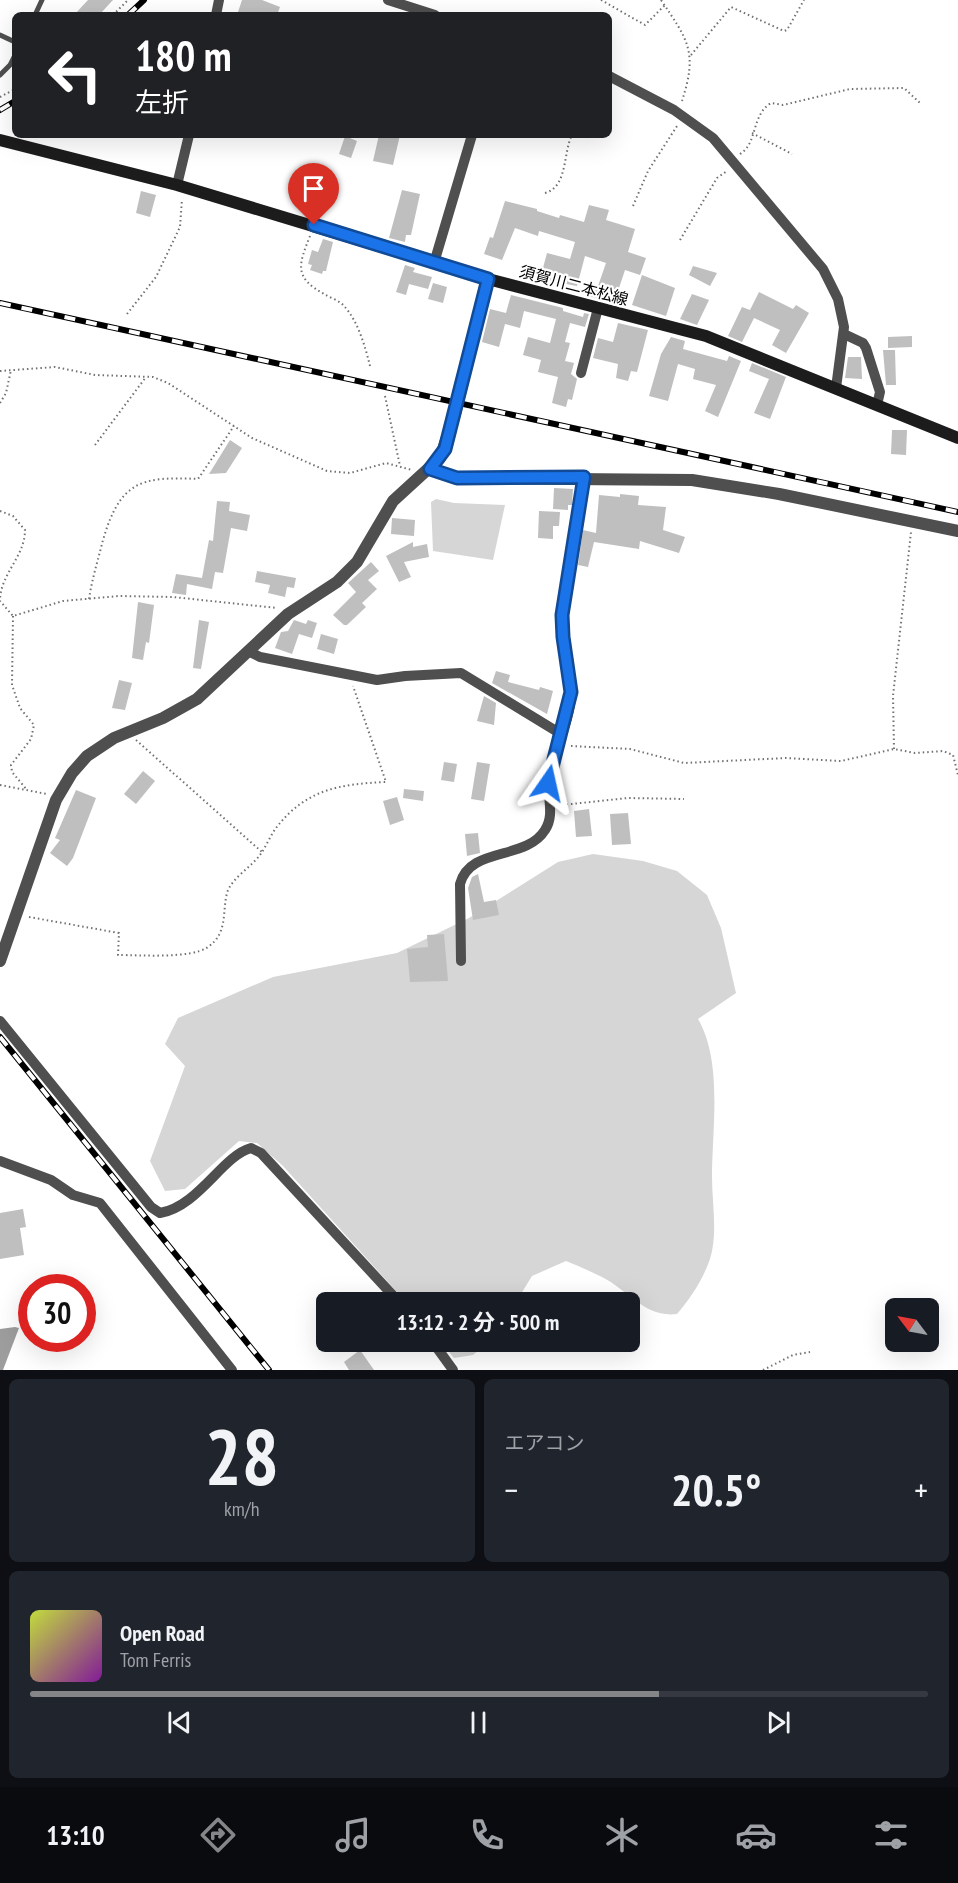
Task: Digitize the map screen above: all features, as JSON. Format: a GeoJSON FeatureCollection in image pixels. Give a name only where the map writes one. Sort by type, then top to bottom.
{"type":"FeatureCollection","features":[{"type":"Feature","properties":{"kind":"main road","name":"須賀川二本松線"},"geometry":{"type":"LineString","coordinates":[[0,140],[180,186],[488,279],[706,336],[958,438]]}},
{"type":"Feature","properties":{"kind":"street"},"geometry":{"type":"LineString","coordinates":[[388,0],[426,12]]}},
{"type":"Feature","properties":{"kind":"street"},"geometry":{"type":"LineString","coordinates":[[612,78],[681,114],[713,138],[735,161],[823,269],[838,299],[844,334],[836,388]]}},
{"type":"Feature","properties":{"kind":"street"},"geometry":{"type":"LineString","coordinates":[[180,186],[188,138]]}},
{"type":"Feature","properties":{"kind":"street"},"geometry":{"type":"LineString","coordinates":[[434,263],[471,138]]}},
{"type":"Feature","properties":{"kind":"street"},"geometry":{"type":"LineString","coordinates":[[0,961],[58,796],[72,773],[87,756],[129,731],[164,718],[198,699],[291,612],[346,574],[357,562],[393,501],[426,472],[445,449],[488,279]]}},
{"type":"Feature","properties":{"kind":"street"},"geometry":{"type":"LineString","coordinates":[[581,373],[598,308]]}},
{"type":"Feature","properties":{"kind":"street"},"geometry":{"type":"LineString","coordinates":[[844,334],[863,343],[866,348],[880,392],[877,405]]}},
{"type":"Feature","properties":{"kind":"street"},"geometry":{"type":"LineString","coordinates":[[426,472],[457,478],[584,477],[692,480],[912,520],[958,531]]}},
{"type":"Feature","properties":{"kind":"street"},"geometry":{"type":"LineString","coordinates":[[461,961],[462,875],[467,868],[482,860],[524,846],[538,838],[545,831],[551,818],[548,783],[571,692],[562,615],[584,477]]}},
{"type":"Feature","properties":{"kind":"street"},"geometry":{"type":"LineString","coordinates":[[248,651],[260,657],[377,681],[405,676],[461,673],[561,734]]}},
{"type":"Feature","properties":{"kind":"street"},"geometry":{"type":"LineString","coordinates":[[0,1022],[151,1207],[160,1213],[172,1211],[208,1185],[243,1150],[251,1148],[261,1152],[390,1292]]}},
{"type":"Feature","properties":{"kind":"street"},"geometry":{"type":"LineString","coordinates":[[0,1161],[51,1180],[73,1195],[100,1203],[232,1370]]}},
{"type":"Feature","properties":{"kind":"street"},"geometry":{"type":"LineString","coordinates":[[440,1352],[453,1370]]}},
{"type":"Feature","properties":{"kind":"lane"},"geometry":{"type":"LineString","coordinates":[[0,75],[12,61]]}},
{"type":"Feature","properties":{"kind":"path"},"geometry":{"type":"LineString","coordinates":[[116,12],[128,0]]}},
{"type":"Feature","properties":{"kind":"path"},"geometry":{"type":"LineString","coordinates":[[601,0],[645,24],[665,5]]}},
{"type":"Feature","properties":{"kind":"path"},"geometry":{"type":"LineString","coordinates":[[661,0],[680,28],[691,55]]}},
{"type":"Feature","properties":{"kind":"path"},"geometry":{"type":"LineString","coordinates":[[633,206],[648,171],[681,114],[691,55],[731,7],[784,31],[787,30],[804,0]]}},
{"type":"Feature","properties":{"kind":"path"},"geometry":{"type":"LineString","coordinates":[[681,240],[717,178],[747,149],[760,112],[771,103],[783,105],[850,88],[904,88],[920,103]]}},
{"type":"Feature","properties":{"kind":"path"},"geometry":{"type":"LineString","coordinates":[[752,134],[792,154]]}},
{"type":"Feature","properties":{"kind":"path"},"geometry":{"type":"LineString","coordinates":[[545,193],[554,189],[565,169],[567,146],[571,138]]}},
{"type":"Feature","properties":{"kind":"path"},"geometry":{"type":"LineString","coordinates":[[127,314],[156,277],[180,227],[180,186]]}},
{"type":"Feature","properties":{"kind":"path"},"geometry":{"type":"LineString","coordinates":[[314,225],[300,261],[303,277],[316,290],[347,309],[365,344],[370,366]]}},
{"type":"Feature","properties":{"kind":"path"},"geometry":{"type":"LineString","coordinates":[[0,371],[55,367],[95,375],[146,377],[168,382],[262,443],[327,471],[350,473],[386,463],[426,472]]}},
{"type":"Feature","properties":{"kind":"path"},"geometry":{"type":"LineString","coordinates":[[0,403],[6,393],[11,370]]}},
{"type":"Feature","properties":{"kind":"path"},"geometry":{"type":"LineString","coordinates":[[95,446],[146,377]]}},
{"type":"Feature","properties":{"kind":"path"},"geometry":{"type":"LineString","coordinates":[[385,396],[400,466]]}},
{"type":"Feature","properties":{"kind":"path"},"geometry":{"type":"LineString","coordinates":[[89,599],[92,579],[111,513],[125,492],[145,481],[164,477],[198,479],[234,426]]}},
{"type":"Feature","properties":{"kind":"path"},"geometry":{"type":"LineString","coordinates":[[0,511],[13,516],[26,532],[21,554],[0,592],[0,600],[13,616],[12,685],[20,708],[34,725],[31,739],[11,765],[12,772],[27,790]]}},
{"type":"Feature","properties":{"kind":"path"},"geometry":{"type":"LineString","coordinates":[[894,749],[893,696],[912,520]]}},
{"type":"Feature","properties":{"kind":"path"},"geometry":{"type":"LineString","coordinates":[[13,616],[63,601],[119,596],[172,597],[291,612]]}},
{"type":"Feature","properties":{"kind":"path"},"geometry":{"type":"LineString","coordinates":[[18,915],[119,933],[118,956],[190,954],[210,946],[222,930],[230,888],[262,852],[277,827],[299,806],[316,794],[337,786],[386,782],[354,688],[354,677]]}},
{"type":"Feature","properties":{"kind":"path"},"geometry":{"type":"LineString","coordinates":[[129,731],[133,738],[262,852]]}},
{"type":"Feature","properties":{"kind":"path"},"geometry":{"type":"LineString","coordinates":[[561,734],[570,746],[638,750],[684,763],[786,758],[841,761],[894,749],[915,753],[950,752],[956,759],[958,775]]}},
{"type":"Feature","properties":{"kind":"path"},"geometry":{"type":"LineString","coordinates":[[0,784],[58,796]]}},
{"type":"Feature","properties":{"kind":"path"},"geometry":{"type":"LineString","coordinates":[[550,807],[628,798],[684,799]]}},
{"type":"Feature","properties":{"kind":"path"},"geometry":{"type":"LineString","coordinates":[[763,1370],[793,1354],[810,1352]]}},
{"type":"Feature","properties":{"kind":"shaded area"},"geometry":{"type":"Polygon","coordinates":[[[436,499],[454,503],[505,505],[493,560],[433,551],[431,502],[436,499]]]}},
{"type":"Feature","properties":{"kind":"shaded area"},"geometry":{"type":"Polygon","coordinates":[[[593,854],[643,861],[677,871],[707,895],[721,928],[736,993],[698,1019],[706,1036],[713,1075],[714,1239],[704,1274],[692,1295],[677,1314],[655,1312],[640,1304],[640,1292],[624,1292],[602,1277],[566,1261],[532,1276],[522,1292],[397,1292],[283,1166],[257,1143],[239,1141],[185,1189],[165,1191],[150,1161],[185,1066],[165,1044],[178,1018],[273,977],[397,953],[469,918],[558,862],[593,854]]]}},
{"type":"Feature","properties":{"kind":"shaded area"},"geometry":{"type":"Polygon","coordinates":[[[18,1328],[3,1370],[0,1370],[0,1329],[18,1328]]]}},
{"type":"Feature","properties":{"kind":"shaded area"},"geometry":{"type":"Polygon","coordinates":[[[449,1352],[477,1352],[473,1355],[454,1358],[449,1352]]]}},
{"type":"Feature","properties":{"kind":"building"},"geometry":{"type":"Polygon","coordinates":[[[88,0],[113,0],[102,12],[77,12],[88,0]]]}},
{"type":"Feature","properties":{"kind":"building"},"geometry":{"type":"Polygon","coordinates":[[[242,0],[262,0],[280,7],[278,12],[238,12],[242,0]]]}},
{"type":"Feature","properties":{"kind":"building"},"geometry":{"type":"Polygon","coordinates":[[[344,138],[357,141],[351,158],[339,154],[344,138]]]}},
{"type":"Feature","properties":{"kind":"building"},"geometry":{"type":"Polygon","coordinates":[[[378,138],[399,138],[393,165],[373,161],[378,138]]]}},
{"type":"Feature","properties":{"kind":"building"},"geometry":{"type":"Polygon","coordinates":[[[402,190],[420,194],[411,235],[406,235],[405,242],[389,238],[402,190]]]}},
{"type":"Feature","properties":{"kind":"building"},"geometry":{"type":"Polygon","coordinates":[[[141,191],[156,195],[150,217],[136,213],[141,191]]]}},
{"type":"Feature","properties":{"kind":"building"},"geometry":{"type":"Polygon","coordinates":[[[505,201],[537,209],[537,211],[559,218],[560,215],[584,222],[589,205],[609,210],[606,220],[635,229],[628,252],[646,258],[640,275],[625,270],[617,294],[609,292],[606,301],[589,296],[593,284],[598,286],[606,263],[585,256],[577,286],[540,279],[547,253],[570,259],[575,242],[539,231],[538,236],[515,228],[502,260],[484,254],[490,237],[493,238],[505,201]]]}},
{"type":"Feature","properties":{"kind":"building"},"geometry":{"type":"Polygon","coordinates":[[[323,239],[333,242],[326,271],[322,274],[310,270],[312,265],[308,264],[312,250],[318,252],[323,239]]]}},
{"type":"Feature","properties":{"kind":"building"},"geometry":{"type":"Polygon","coordinates":[[[405,265],[415,268],[413,272],[432,277],[428,289],[409,284],[406,295],[396,292],[405,265]]]}},
{"type":"Feature","properties":{"kind":"building"},"geometry":{"type":"Polygon","coordinates":[[[693,266],[717,273],[710,286],[689,275],[693,266]]]}},
{"type":"Feature","properties":{"kind":"building"},"geometry":{"type":"Polygon","coordinates":[[[642,275],[675,288],[666,316],[632,305],[642,275]]]}},
{"type":"Feature","properties":{"kind":"building"},"geometry":{"type":"Polygon","coordinates":[[[433,283],[447,287],[443,303],[428,299],[433,283]]]}},
{"type":"Feature","properties":{"kind":"building"},"geometry":{"type":"Polygon","coordinates":[[[759,292],[793,309],[796,305],[809,313],[786,353],[772,345],[780,330],[754,318],[742,342],[728,336],[742,307],[750,310],[759,292]]]}},
{"type":"Feature","properties":{"kind":"building"},"geometry":{"type":"Polygon","coordinates":[[[692,294],[709,300],[697,325],[680,319],[692,294]]]}},
{"type":"Feature","properties":{"kind":"building"},"geometry":{"type":"Polygon","coordinates":[[[511,295],[563,308],[563,311],[583,317],[584,313],[589,314],[585,327],[570,323],[565,342],[570,343],[565,361],[574,363],[571,374],[577,379],[572,400],[568,399],[566,407],[552,403],[558,377],[538,372],[541,360],[523,355],[528,337],[550,343],[556,319],[524,311],[520,328],[505,324],[499,347],[482,342],[490,309],[506,313],[511,295]]]}},
{"type":"Feature","properties":{"kind":"building"},"geometry":{"type":"Polygon","coordinates":[[[618,323],[648,330],[637,372],[631,371],[628,381],[616,378],[618,364],[593,358],[598,338],[613,342],[618,323]]]}},
{"type":"Feature","properties":{"kind":"building"},"geometry":{"type":"Polygon","coordinates":[[[912,336],[912,347],[888,348],[888,337],[912,336]]]}},
{"type":"Feature","properties":{"kind":"building"},"geometry":{"type":"Polygon","coordinates":[[[671,337],[685,341],[683,349],[727,361],[729,356],[741,361],[718,417],[705,411],[716,385],[693,379],[695,369],[678,364],[668,401],[649,396],[661,354],[671,337]]]}},
{"type":"Feature","properties":{"kind":"building"},"geometry":{"type":"Polygon","coordinates":[[[883,350],[895,350],[896,385],[886,385],[883,350]]]}},
{"type":"Feature","properties":{"kind":"building"},"geometry":{"type":"Polygon","coordinates":[[[848,357],[861,357],[862,379],[845,378],[848,357]]]}},
{"type":"Feature","properties":{"kind":"building"},"geometry":{"type":"Polygon","coordinates":[[[752,363],[786,377],[770,419],[754,413],[769,379],[749,371],[752,363]]]}},
{"type":"Feature","properties":{"kind":"building"},"geometry":{"type":"Polygon","coordinates":[[[892,430],[907,430],[906,455],[891,454],[892,430]]]}},
{"type":"Feature","properties":{"kind":"building"},"geometry":{"type":"Polygon","coordinates":[[[230,440],[242,448],[226,473],[209,474],[230,440]]]}},
{"type":"Feature","properties":{"kind":"building"},"geometry":{"type":"Polygon","coordinates":[[[554,488],[573,489],[572,505],[568,505],[568,510],[553,509],[554,488]]]}},
{"type":"Feature","properties":{"kind":"building"},"geometry":{"type":"Polygon","coordinates":[[[620,494],[639,496],[638,505],[666,507],[663,530],[685,537],[679,553],[640,541],[639,549],[594,542],[588,567],[578,565],[583,530],[596,533],[599,495],[620,497],[620,494]]]}},
{"type":"Feature","properties":{"kind":"building"},"geometry":{"type":"Polygon","coordinates":[[[217,501],[230,502],[229,511],[250,515],[247,531],[231,528],[223,573],[215,572],[212,589],[187,584],[186,595],[172,593],[176,574],[202,578],[209,540],[213,541],[217,501]]]}},
{"type":"Feature","properties":{"kind":"building"},"geometry":{"type":"Polygon","coordinates":[[[539,511],[560,512],[559,526],[553,526],[553,539],[538,538],[539,511]]]}},
{"type":"Feature","properties":{"kind":"building"},"geometry":{"type":"Polygon","coordinates":[[[392,518],[415,520],[414,536],[391,534],[392,518]]]}},
{"type":"Feature","properties":{"kind":"building"},"geometry":{"type":"Polygon","coordinates":[[[413,542],[413,547],[427,544],[429,557],[404,562],[411,577],[399,582],[386,556],[413,542]]]}},
{"type":"Feature","properties":{"kind":"building"},"geometry":{"type":"Polygon","coordinates":[[[371,562],[379,571],[368,580],[377,589],[362,603],[366,607],[347,625],[344,625],[333,615],[356,592],[348,583],[371,562]]]}},
{"type":"Feature","properties":{"kind":"building"},"geometry":{"type":"Polygon","coordinates":[[[257,571],[296,578],[294,588],[287,587],[285,597],[268,593],[270,585],[255,582],[257,571]]]}},
{"type":"Feature","properties":{"kind":"building"},"geometry":{"type":"Polygon","coordinates":[[[138,602],[154,605],[149,643],[146,642],[143,660],[132,658],[138,602]]]}},
{"type":"Feature","properties":{"kind":"building"},"geometry":{"type":"Polygon","coordinates":[[[199,620],[209,622],[201,669],[193,668],[199,620]]]}},
{"type":"Feature","properties":{"kind":"building"},"geometry":{"type":"Polygon","coordinates":[[[294,620],[306,624],[308,620],[317,623],[312,638],[299,634],[292,654],[275,648],[281,632],[288,631],[294,620]]]}},
{"type":"Feature","properties":{"kind":"building"},"geometry":{"type":"Polygon","coordinates":[[[321,634],[338,639],[334,654],[317,649],[321,634]]]}},
{"type":"Feature","properties":{"kind":"building"},"geometry":{"type":"Polygon","coordinates":[[[496,671],[510,675],[508,682],[553,691],[547,714],[492,683],[496,671]]]}},
{"type":"Feature","properties":{"kind":"building"},"geometry":{"type":"Polygon","coordinates":[[[119,680],[132,683],[125,710],[112,708],[119,680]]]}},
{"type":"Feature","properties":{"kind":"building"},"geometry":{"type":"Polygon","coordinates":[[[484,696],[496,703],[494,725],[477,721],[484,696]]]}},
{"type":"Feature","properties":{"kind":"building"},"geometry":{"type":"Polygon","coordinates":[[[444,762],[457,764],[454,782],[441,780],[444,762]]]}},
{"type":"Feature","properties":{"kind":"building"},"geometry":{"type":"Polygon","coordinates":[[[477,762],[490,764],[484,801],[471,799],[477,762]]]}},
{"type":"Feature","properties":{"kind":"building"},"geometry":{"type":"Polygon","coordinates":[[[143,771],[155,781],[136,804],[124,794],[143,771]]]}},
{"type":"Feature","properties":{"kind":"building"},"geometry":{"type":"Polygon","coordinates":[[[404,789],[424,791],[423,801],[403,798],[404,789]]]}},
{"type":"Feature","properties":{"kind":"building"},"geometry":{"type":"Polygon","coordinates":[[[76,790],[96,798],[73,858],[67,866],[50,853],[60,840],[55,838],[76,790]]]}},
{"type":"Feature","properties":{"kind":"building"},"geometry":{"type":"Polygon","coordinates":[[[397,797],[404,820],[390,825],[383,801],[397,797]]]}},
{"type":"Feature","properties":{"kind":"building"},"geometry":{"type":"Polygon","coordinates":[[[589,809],[592,836],[576,837],[574,811],[589,809]]]}},
{"type":"Feature","properties":{"kind":"building"},"geometry":{"type":"Polygon","coordinates":[[[628,813],[631,844],[612,845],[610,814],[628,813]]]}},
{"type":"Feature","properties":{"kind":"building"},"geometry":{"type":"Polygon","coordinates":[[[478,833],[480,853],[467,856],[465,834],[478,833]]]}},
{"type":"Feature","properties":{"kind":"building"},"geometry":{"type":"Polygon","coordinates":[[[478,874],[484,902],[496,900],[499,915],[473,920],[468,888],[472,877],[478,874]]]}},
{"type":"Feature","properties":{"kind":"building"},"geometry":{"type":"Polygon","coordinates":[[[444,934],[448,981],[410,982],[407,949],[428,947],[427,935],[444,934]]]}},
{"type":"Feature","properties":{"kind":"building"},"geometry":{"type":"Polygon","coordinates":[[[23,1209],[26,1227],[20,1228],[24,1255],[0,1259],[0,1213],[23,1209]]]}},
{"type":"Feature","properties":{"kind":"building"},"geometry":{"type":"Polygon","coordinates":[[[357,1352],[361,1352],[374,1370],[349,1370],[344,1362],[357,1352]]]}},
{"type":"Feature","properties":{"kind":"railway"},"geometry":{"type":"LineString","coordinates":[[131,12],[144,0]]}},
{"type":"Feature","properties":{"kind":"railway"},"geometry":{"type":"LineString","coordinates":[[0,110],[12,103]]}},
{"type":"Feature","properties":{"kind":"railway"},"geometry":{"type":"LineString","coordinates":[[0,303],[958,512]]}},
{"type":"Feature","properties":{"kind":"railway"},"geometry":{"type":"LineString","coordinates":[[0,1037],[269,1370]]}},
{"type":"Feature","properties":{"kind":"route"},"geometry":{"type":"LineString","coordinates":[[314,225],[488,279],[445,449],[430,469],[457,478],[584,477],[562,615],[571,692],[548,783]]}}]}
